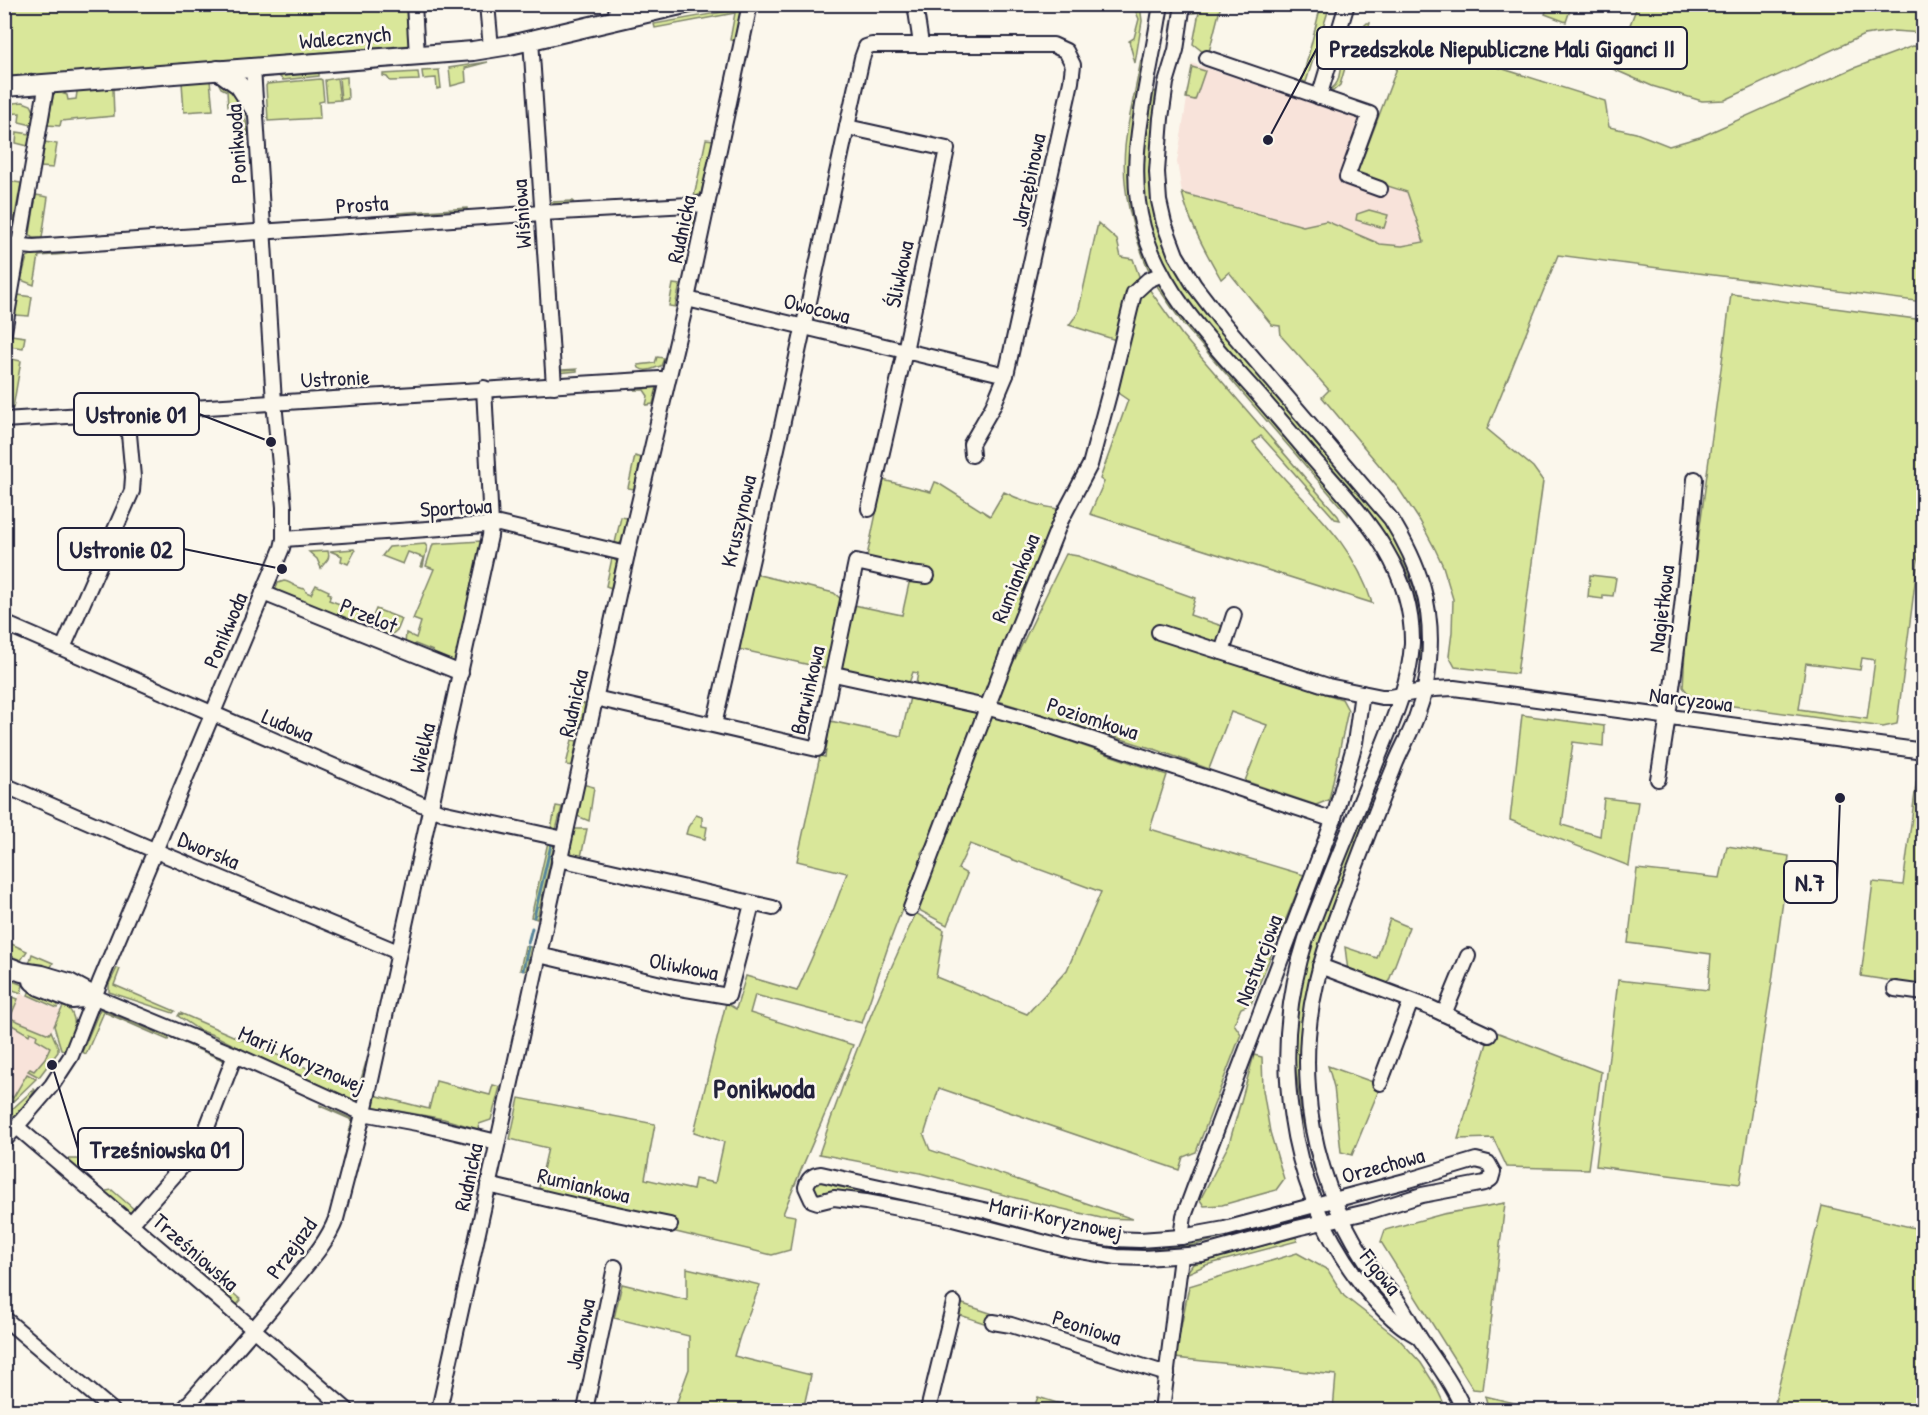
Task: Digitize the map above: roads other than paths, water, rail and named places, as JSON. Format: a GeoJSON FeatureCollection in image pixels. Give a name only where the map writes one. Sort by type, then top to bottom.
{"type":"FeatureCollection","features":[{"type":"Feature","properties":{"kind":"street"},"geometry":{"type":"LineString","coordinates":[[414,4],[417,56]]}},
{"type":"Feature","properties":{"kind":"street"},"geometry":{"type":"LineString","coordinates":[[487,4],[491,48]]}},
{"type":"Feature","properties":{"kind":"street","name":"Walecznych"},"geometry":{"type":"LineString","coordinates":[[4,87],[417,56],[491,48],[531,40],[616,12],[685,4]]}},
{"type":"Feature","properties":{"kind":"street","name":"Rudnicka"},"geometry":{"type":"LineString","coordinates":[[439,1410],[627,554],[687,299],[750,4]]}},
{"type":"Feature","properties":{"kind":"street"},"geometry":{"type":"LineString","coordinates":[[915,4],[921,44]]}},
{"type":"Feature","properties":{"kind":"street","name":"Figowa"},"geometry":{"type":"LineString","coordinates":[[1161,4],[1137,142],[1137,196],[1149,245],[1162,274],[1199,327],[1366,521],[1393,561],[1407,602],[1412,640],[1410,666],[1388,732],[1299,959],[1287,1038],[1289,1098],[1299,1150],[1315,1205],[1344,1261],[1375,1302],[1395,1321],[1419,1337]]}},
{"type":"Feature","properties":{"kind":"street","name":"Figowa"},"geometry":{"type":"LineString","coordinates":[[1183,4],[1176,50],[1166,83],[1158,150],[1159,201],[1171,242],[1180,264],[1199,292],[1374,496],[1391,519],[1408,546],[1419,571],[1429,617],[1430,661],[1418,713],[1384,791],[1320,966],[1308,1027],[1306,1061],[1308,1092],[1320,1155],[1342,1218],[1377,1277],[1397,1299],[1419,1337],[1449,1380],[1464,1410]]}},
{"type":"Feature","properties":{"kind":"street"},"geometry":{"type":"LineString","coordinates":[[1319,97],[1347,4]]}},
{"type":"Feature","properties":{"kind":"street","name":"Wiśniowa"},"geometry":{"type":"LineString","coordinates":[[531,40],[554,386]]}},
{"type":"Feature","properties":{"kind":"street","name":"Jarzębinowa"},"geometry":{"type":"LineString","coordinates":[[803,326],[863,52],[866,47],[879,44],[1053,45],[1066,51],[1073,65],[1071,82],[1006,375],[993,406],[971,444],[972,455]]}},
{"type":"Feature","properties":{"kind":"street"},"geometry":{"type":"LineString","coordinates":[[1207,58],[1370,114],[1347,177],[1380,189]]}},
{"type":"Feature","properties":{"kind":"street","name":"Ponikwoda"},"geometry":{"type":"LineString","coordinates":[[4,1141],[68,1062],[282,548],[284,507],[274,402],[253,68]]}},
{"type":"Feature","properties":{"kind":"street"},"geometry":{"type":"LineString","coordinates":[[218,70],[239,85],[254,108]]}},
{"type":"Feature","properties":{"kind":"street"},"geometry":{"type":"LineString","coordinates":[[4,332],[45,94],[43,84]]}},
{"type":"Feature","properties":{"kind":"street","name":"Śliwkowa"},"geometry":{"type":"LineString","coordinates":[[847,127],[947,148],[905,351],[869,509]]}},
{"type":"Feature","properties":{"kind":"street","name":"Prosta"},"geometry":{"type":"LineString","coordinates":[[4,244],[19,246],[707,204]]}},
{"type":"Feature","properties":{"kind":"street","name":"Rumiankowa"},"geometry":{"type":"LineString","coordinates":[[911,908],[986,707],[1061,520],[1090,465],[1134,293],[1148,280],[1162,274]]}},
{"type":"Feature","properties":{"kind":"street","name":"Owocowa"},"geometry":{"type":"LineString","coordinates":[[687,299],[1006,375]]}},
{"type":"Feature","properties":{"kind":"street","name":"Kruszynowa"},"geometry":{"type":"LineString","coordinates":[[714,725],[803,326]]}},
{"type":"Feature","properties":{"kind":"street","name":"Ustronie"},"geometry":{"type":"LineString","coordinates":[[4,420],[484,388],[554,386],[660,378],[668,380]]}},
{"type":"Feature","properties":{"kind":"street","name":"Wielka"},"geometry":{"type":"LineString","coordinates":[[363,1113],[429,808],[461,673],[491,524],[484,388]]}},
{"type":"Feature","properties":{"kind":"street"},"geometry":{"type":"LineString","coordinates":[[63,648],[132,491],[133,477],[127,413]]}},
{"type":"Feature","properties":{"kind":"street","name":"Nagietkowa"},"geometry":{"type":"LineString","coordinates":[[1658,780],[1669,717],[1689,551],[1695,479]]}},
{"type":"Feature","properties":{"kind":"street","name":"Sportowa"},"geometry":{"type":"LineString","coordinates":[[284,538],[491,524],[509,526],[627,554]]}},
{"type":"Feature","properties":{"kind":"street","name":"Barwinkowa"},"geometry":{"type":"LineString","coordinates":[[595,698],[817,749],[856,562],[927,576]]}},
{"type":"Feature","properties":{"kind":"street","name":"Przelot"},"geometry":{"type":"LineString","coordinates":[[263,593],[461,673]]}},
{"type":"Feature","properties":{"kind":"street"},"geometry":{"type":"LineString","coordinates":[[1221,652],[1234,615]]}},
{"type":"Feature","properties":{"kind":"street","name":"Ludowa"},"geometry":{"type":"LineString","coordinates":[[4,623],[429,808],[564,839]]}},
{"type":"Feature","properties":{"kind":"street","name":"Narcyzowa"},"geometry":{"type":"LineString","coordinates":[[1159,632],[1328,686],[1382,697],[1454,688],[1923,751]]}},
{"type":"Feature","properties":{"kind":"street","name":"Poziomkowa"},"geometry":{"type":"LineString","coordinates":[[834,674],[986,707],[1042,723],[1334,820]]}},
{"type":"Feature","properties":{"kind":"street","name":"Nasturcjowa"},"geometry":{"type":"LineString","coordinates":[[1181,1237],[1184,1216],[1334,820],[1354,742],[1362,693]]}},
{"type":"Feature","properties":{"kind":"street","name":"Dworska"},"geometry":{"type":"LineString","coordinates":[[4,785],[398,952]]}},
{"type":"Feature","properties":{"kind":"street"},"geometry":{"type":"LineString","coordinates":[[559,859],[774,908]]}},
{"type":"Feature","properties":{"kind":"street","name":"Oliwkowa"},"geometry":{"type":"LineString","coordinates":[[539,955],[674,987],[728,996],[752,904]]}},
{"type":"Feature","properties":{"kind":"street"},"geometry":{"type":"LineString","coordinates":[[1444,1014],[1468,956]]}},
{"type":"Feature","properties":{"kind":"street","name":"Marii Koryznowej"},"geometry":{"type":"LineString","coordinates":[[4,965],[22,972],[39,986],[72,999],[94,997],[103,999],[363,1113],[497,1142]]}},
{"type":"Feature","properties":{"kind":"street"},"geometry":{"type":"LineString","coordinates":[[1320,966],[1444,1014],[1489,1035]]}},
{"type":"Feature","properties":{"kind":"street"},"geometry":{"type":"LineString","coordinates":[[1895,989],[1923,993]]}},
{"type":"Feature","properties":{"kind":"street"},"geometry":{"type":"LineString","coordinates":[[1380,1083],[1411,1001]]}},
{"type":"Feature","properties":{"kind":"street"},"geometry":{"type":"LineString","coordinates":[[131,1224],[192,1155],[206,1130],[235,1055]]}},
{"type":"Feature","properties":{"kind":"street","name":"Przejazd"},"geometry":{"type":"LineString","coordinates":[[183,1410],[305,1267],[330,1234],[336,1219],[363,1113]]}},
{"type":"Feature","properties":{"kind":"street","name":"Trześniowska"},"geometry":{"type":"LineString","coordinates":[[16,1127],[347,1410]]}},
{"type":"Feature","properties":{"kind":"street","name":"Orzechowa"},"geometry":{"type":"LineString","coordinates":[[1315,1205],[1476,1160],[1488,1163],[1492,1172],[1492,1177],[1485,1183],[1422,1195],[1342,1218]]}},
{"type":"Feature","properties":{"kind":"street","name":"Marii Koryznowej"},"geometry":{"type":"LineString","coordinates":[[1315,1205],[1225,1229],[1181,1237],[1131,1240],[1074,1234],[977,1208],[821,1174],[807,1181],[806,1187],[812,1200],[818,1202],[834,1198],[866,1202],[941,1216],[1069,1249],[1117,1257],[1181,1257],[1228,1248],[1342,1218]]}},
{"type":"Feature","properties":{"kind":"street","name":"Rumiankowa"},"geometry":{"type":"LineString","coordinates":[[488,1185],[670,1225]]}},
{"type":"Feature","properties":{"kind":"street"},"geometry":{"type":"LineString","coordinates":[[1162,1410],[1181,1257]]}},
{"type":"Feature","properties":{"kind":"street","name":"Jaworowa"},"geometry":{"type":"LineString","coordinates":[[585,1410],[615,1267]]}},
{"type":"Feature","properties":{"kind":"street"},"geometry":{"type":"LineString","coordinates":[[928,1410],[954,1303]]}},
{"type":"Feature","properties":{"kind":"street"},"geometry":{"type":"LineString","coordinates":[[4,1318],[112,1410]]}},
{"type":"Feature","properties":{"kind":"street","name":"Peoniowa"},"geometry":{"type":"LineString","coordinates":[[993,1322],[1011,1325],[1167,1374]]}},
{"type":"Feature","properties":{"kind":"waterway"},"geometry":{"type":"LineString","coordinates":[[534,917],[551,845]]}},
{"type":"Feature","properties":{"kind":"waterway"},"geometry":{"type":"LineString","coordinates":[[528,943],[532,928]]}},
{"type":"Feature","properties":{"kind":"waterway"},"geometry":{"type":"LineString","coordinates":[[523,970],[528,947]]}},
{"type":"Feature","properties":{"kind":"place","name":"Przedszkole Niepubliczne Mali Giganci II"},"geometry":{"type":"Point","coordinates":[1268,140]}},
{"type":"Feature","properties":{"kind":"place","name":"Ustronie 01"},"geometry":{"type":"Point","coordinates":[271,442]}},
{"type":"Feature","properties":{"kind":"place","name":"Ustronie 02"},"geometry":{"type":"Point","coordinates":[282,569]}},
{"type":"Feature","properties":{"kind":"place","name":"N.7"},"geometry":{"type":"Point","coordinates":[1840,798]}},
{"type":"Feature","properties":{"kind":"place","name":"Trześniowska 01"},"geometry":{"type":"Point","coordinates":[52,1065]}},
{"type":"Feature","properties":{"kind":"district","name":"Ponikwoda"},"geometry":{"type":"Point","coordinates":[764,1088]}}]}
